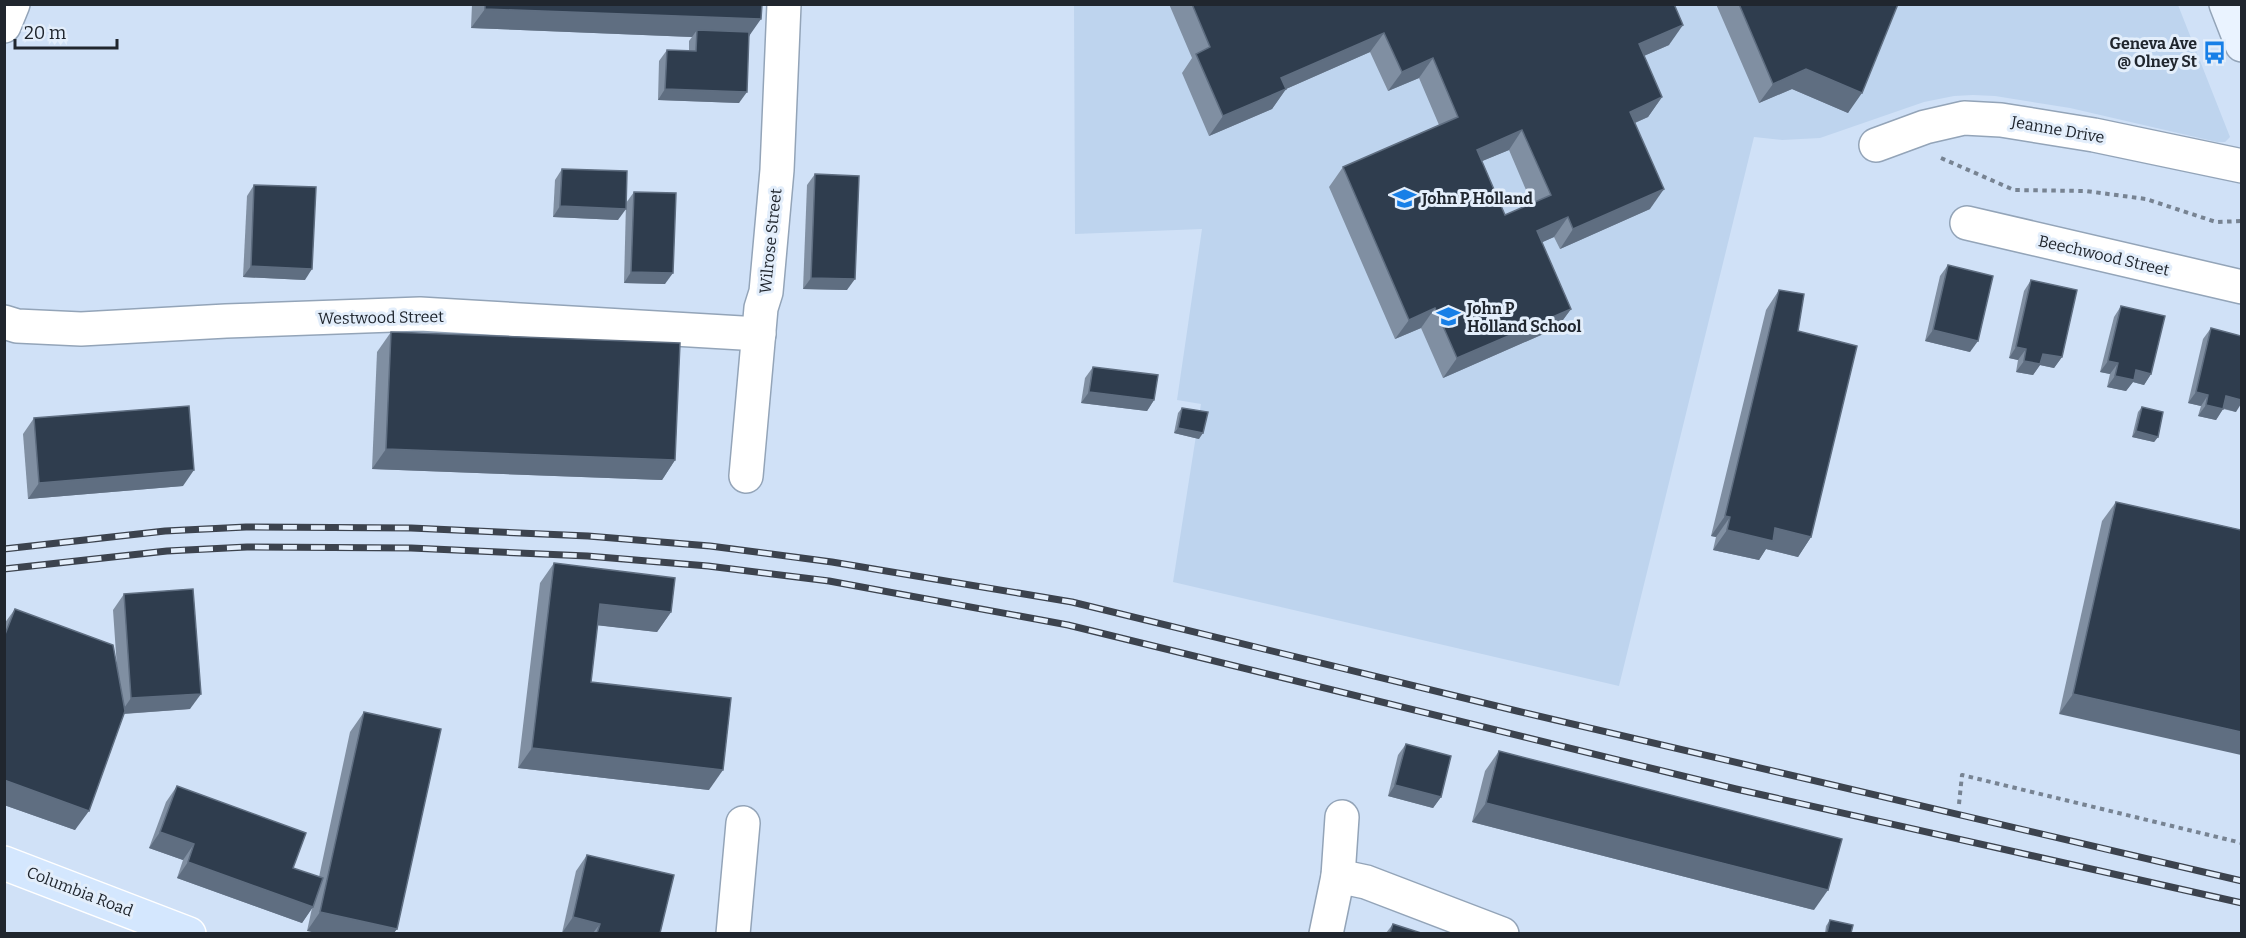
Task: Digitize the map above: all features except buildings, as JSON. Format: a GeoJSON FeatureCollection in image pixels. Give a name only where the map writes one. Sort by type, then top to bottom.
{"type":"FeatureCollection","features":[{"type":"Feature","properties":{"kind":"main road"},"geometry":{"type":"LineString","coordinates":[[2226,4],[2241,45]]}},
{"type":"Feature","properties":{"kind":"main road","name":"Columbia Road"},"geometry":{"type":"LineString","coordinates":[[4,863],[189,933]]}},
{"type":"Feature","properties":{"kind":"street"},"geometry":{"type":"LineString","coordinates":[[4,26],[13,4]]}},
{"type":"Feature","properties":{"kind":"street","name":"Wilrose Street"},"geometry":{"type":"LineString","coordinates":[[746,476],[761,308],[766,292],[777,170],[784,4]]}},
{"type":"Feature","properties":{"kind":"street","name":"Jeanne Drive"},"geometry":{"type":"LineString","coordinates":[[1876,145],[1925,127],[1964,118],[2001,120],[2094,135],[2241,166]]}},
{"type":"Feature","properties":{"kind":"street","name":"Beechwood Street"},"geometry":{"type":"LineString","coordinates":[[1967,223],[2241,287]]}},
{"type":"Feature","properties":{"kind":"street","name":"Westwood Street"},"geometry":{"type":"LineString","coordinates":[[4,322],[17,326],[81,329],[420,314],[759,334]]}},
{"type":"Feature","properties":{"kind":"street"},"geometry":{"type":"LineString","coordinates":[[1326,933],[1338,876],[1342,818]]}},
{"type":"Feature","properties":{"kind":"street"},"geometry":{"type":"LineString","coordinates":[[733,933],[743,824]]}},
{"type":"Feature","properties":{"kind":"street"},"geometry":{"type":"LineString","coordinates":[[1338,876],[1366,882],[1503,933]]}},
{"type":"Feature","properties":{"kind":"path"},"geometry":{"type":"LineString","coordinates":[[1938,157],[2014,190],[2086,191],[2146,199],[2216,222],[2241,221]]}},
{"type":"Feature","properties":{"kind":"path"},"geometry":{"type":"LineString","coordinates":[[1959,804],[1962,775],[2241,843]]}},
{"type":"Feature","properties":{"kind":"shaded area","name":"John P Holland School"},"geometry":{"type":"Polygon","coordinates":[[[1074,5],[2178,5],[2230,137],[2225,142],[2217,142],[2070,108],[1995,96],[1973,95],[1924,102],[1820,138],[1782,140],[1754,137],[1619,686],[1173,582],[1201,404],[1177,400],[1202,229],[1075,234],[1074,5]]]}},
{"type":"Feature","properties":{"kind":"railway"},"geometry":{"type":"LineString","coordinates":[[4,549],[165,531],[246,527],[411,528],[588,536],[710,546],[832,562],[1072,602],[1517,711],[2242,881]]}},
{"type":"Feature","properties":{"kind":"railway"},"geometry":{"type":"LineString","coordinates":[[4,569],[167,551],[247,547],[411,548],[587,556],[708,566],[829,581],[1068,625],[1736,789],[2242,903]]}},
{"type":"Feature","properties":{"kind":"place","name":"Geneva Ave @ Olney St"},"geometry":{"type":"Point","coordinates":[2215,52]}},
{"type":"Feature","properties":{"kind":"place","name":"John P Holland"},"geometry":{"type":"Point","coordinates":[1404,198]}},
{"type":"Feature","properties":{"kind":"place","name":"John P Holland School"},"geometry":{"type":"Point","coordinates":[1449,317]}}]}
